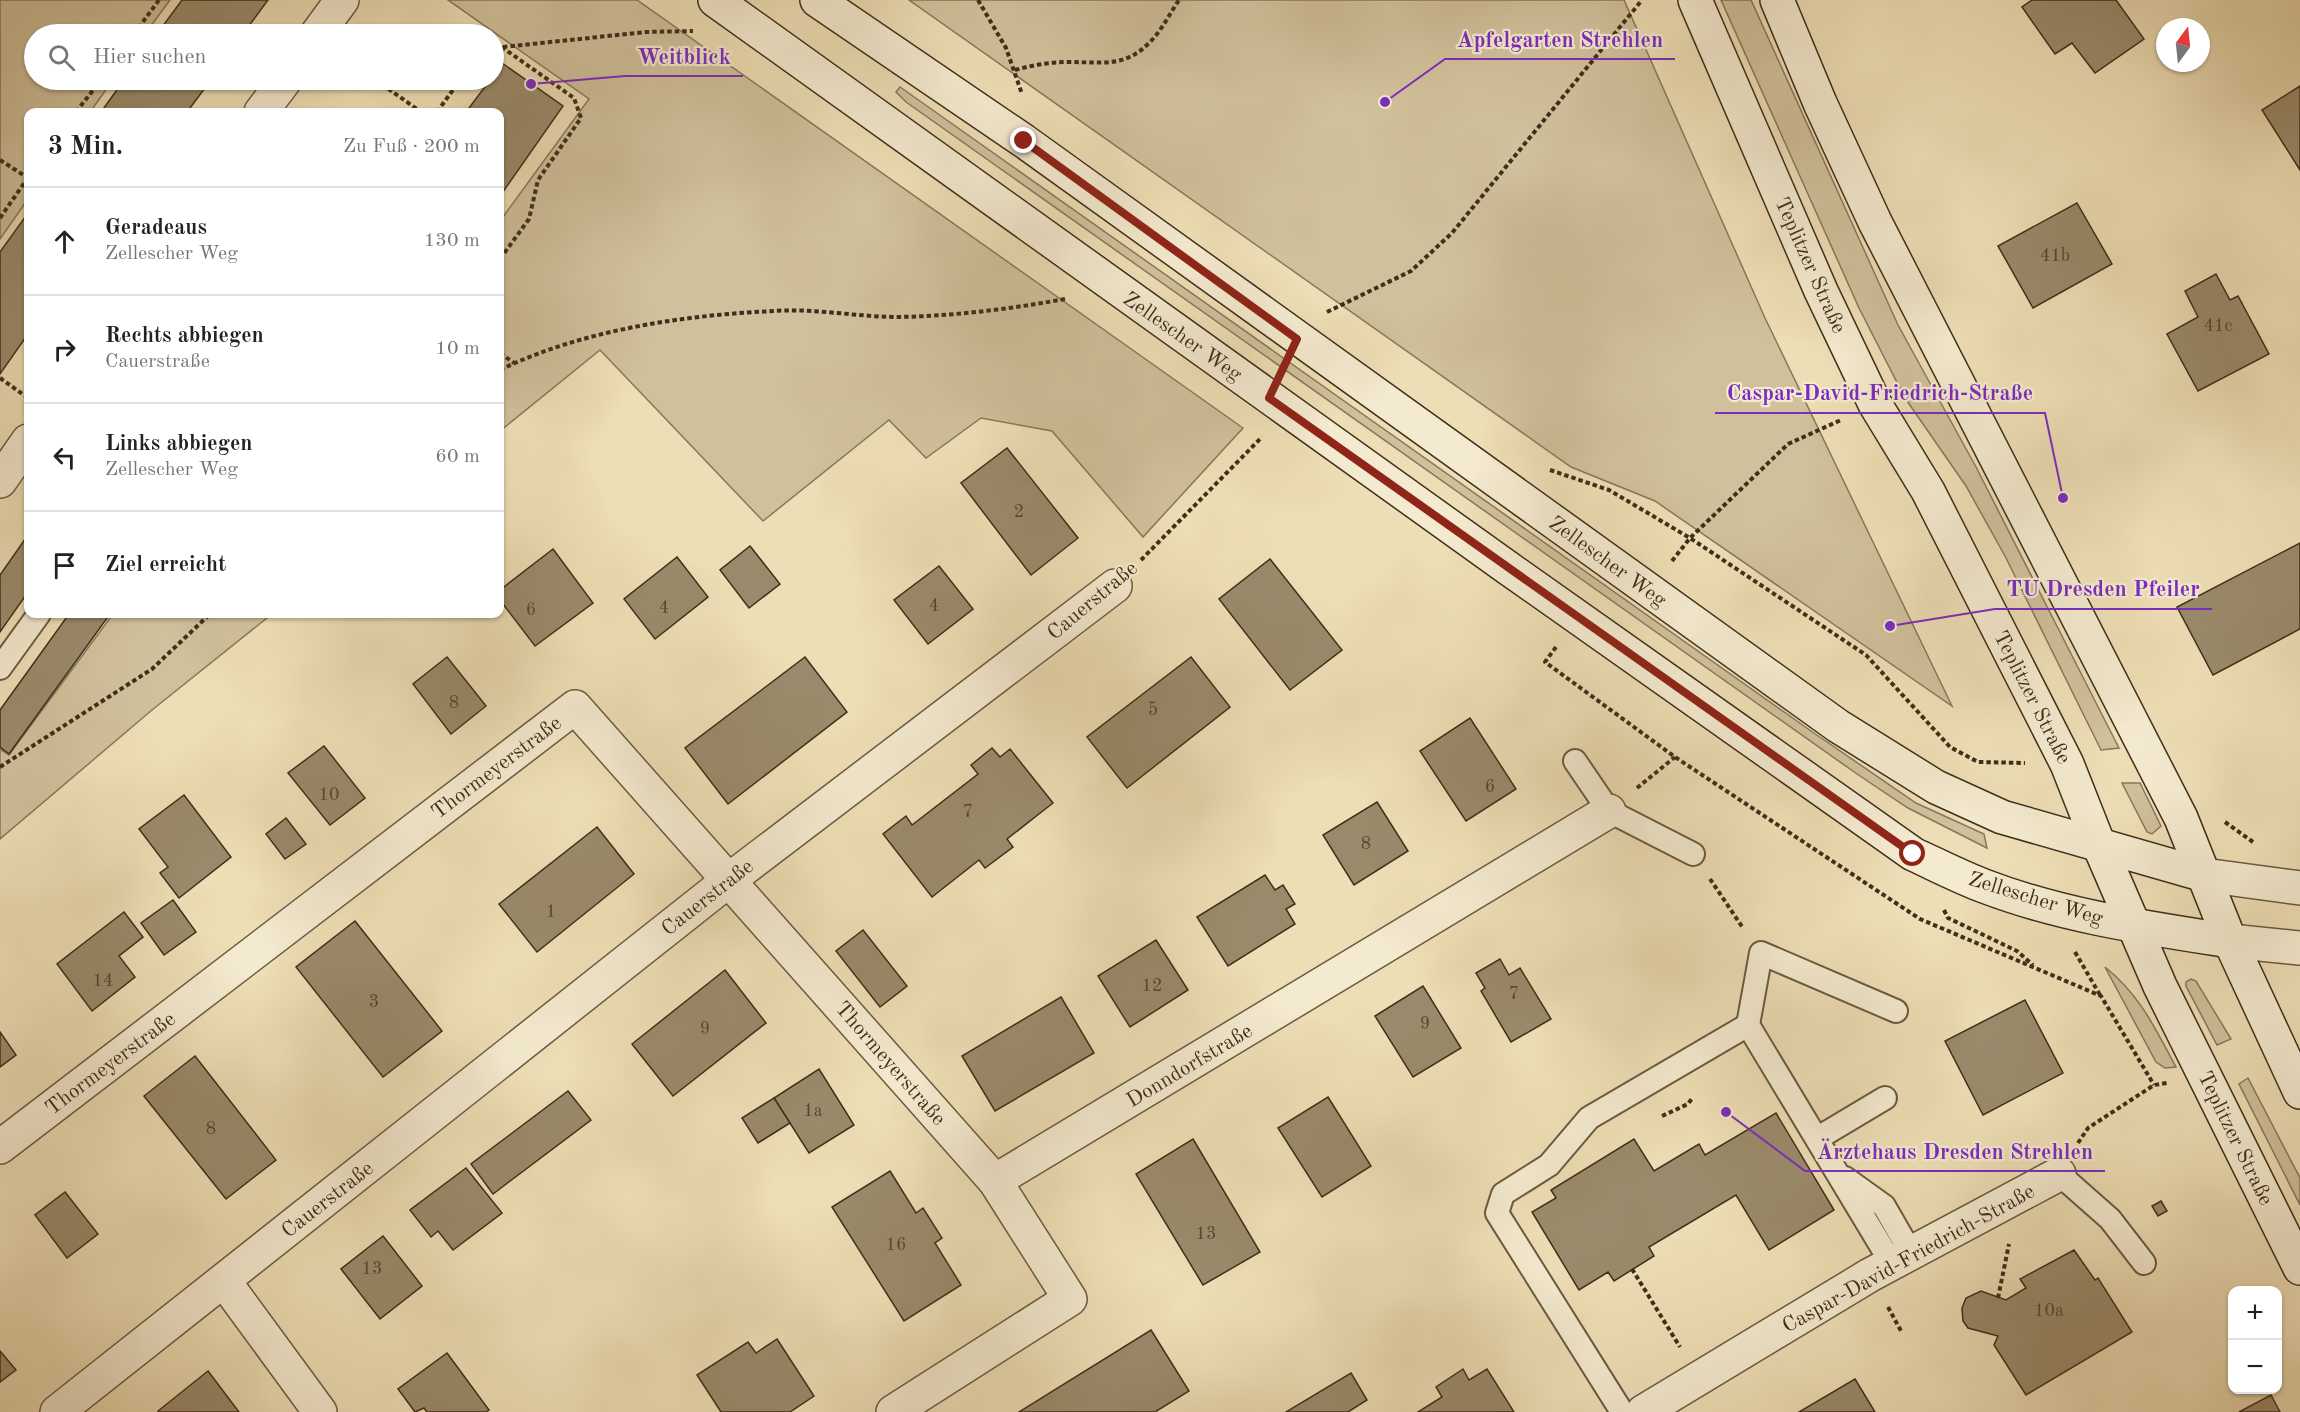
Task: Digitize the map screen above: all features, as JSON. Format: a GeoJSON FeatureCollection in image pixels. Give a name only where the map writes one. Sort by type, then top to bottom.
{"type":"FeatureCollection","features":[{"type":"Feature","properties":{"kind":"main road"},"geometry":{"type":"LineString","coordinates":[[324,24],[342,0]]}},
{"type":"Feature","properties":{"kind":"main road","name":"Zellescher Weg"},"geometry":{"type":"LineString","coordinates":[[715,0],[1099,277],[1913,854],[1985,886],[2048,906],[2134,926],[2229,941]]}},
{"type":"Feature","properties":{"kind":"main road","name":"Zellescher Weg"},"geometry":{"type":"LineString","coordinates":[[817,0],[1024,141],[1838,726],[1936,787],[2002,818],[2204,875]]}},
{"type":"Feature","properties":{"kind":"main road","name":"Teplitzer Straße"},"geometry":{"type":"LineString","coordinates":[[1695,0],[1821,291],[1875,404],[1928,491],[2045,719],[2067,764],[2099,846],[2160,986],[2300,1268]]}},
{"type":"Feature","properties":{"kind":"main road"},"geometry":{"type":"LineString","coordinates":[[1777,0],[1820,103],[1875,222],[2181,818],[2229,941],[2300,1092]]}},
{"type":"Feature","properties":{"kind":"main road"},"geometry":{"type":"LineString","coordinates":[[264,108],[278,90]]}},
{"type":"Feature","properties":{"kind":"main road"},"geometry":{"type":"LineString","coordinates":[[0,481],[24,447]]}},
{"type":"Feature","properties":{"kind":"main road","name":"Cauerstraße"},"geometry":{"type":"LineString","coordinates":[[57,1412],[729,879],[1115,586]]}},
{"type":"Feature","properties":{"kind":"main road","name":"Thormeyerstraße"},"geometry":{"type":"LineString","coordinates":[[0,1147],[575,707],[995,1181]]}},
{"type":"Feature","properties":{"kind":"main road","name":"Donndorfstraße"},"geometry":{"type":"LineString","coordinates":[[995,1181],[1609,811]]}},
{"type":"Feature","properties":{"kind":"main road"},"geometry":{"type":"LineString","coordinates":[[2204,875],[2300,888]]}},
{"type":"Feature","properties":{"kind":"main road"},"geometry":{"type":"LineString","coordinates":[[2229,941],[2300,948]]}},
{"type":"Feature","properties":{"kind":"main road","name":"Caspar-David-Friedrich-Straße"},"geometry":{"type":"LineString","coordinates":[[1643,1412],[1902,1258],[2059,1174]]}},
{"type":"Feature","properties":{"kind":"main road"},"geometry":{"type":"LineString","coordinates":[[893,1412],[1070,1299],[995,1181]]}},
{"type":"Feature","properties":{"kind":"main road"},"geometry":{"type":"LineString","coordinates":[[224,1281],[320,1412]]}},
{"type":"Feature","properties":{"kind":"lane"},"geometry":{"type":"LineString","coordinates":[[0,668],[36,618]]}},
{"type":"Feature","properties":{"kind":"lane"},"geometry":{"type":"LineString","coordinates":[[1575,761],[1609,811],[1693,854]]}},
{"type":"Feature","properties":{"kind":"lane"},"geometry":{"type":"LineString","coordinates":[[1896,1011],[1761,953],[1748,1025],[1839,1173],[1884,1206],[1902,1258]]}},
{"type":"Feature","properties":{"kind":"lane"},"geometry":{"type":"LineString","coordinates":[[1622,1412],[1497,1213],[1503,1194],[1549,1165],[1589,1118],[1748,1025]]}},
{"type":"Feature","properties":{"kind":"lane"},"geometry":{"type":"LineString","coordinates":[[1818,1138],[1885,1098]]}},
{"type":"Feature","properties":{"kind":"lane"},"geometry":{"type":"LineString","coordinates":[[2059,1174],[2110,1219],[2144,1263]]}},
{"type":"Feature","properties":{"kind":"path"},"geometry":{"type":"LineString","coordinates":[[141,24],[159,0]]}},
{"type":"Feature","properties":{"kind":"path"},"geometry":{"type":"LineString","coordinates":[[978,0],[1006,48],[1022,88],[1024,141]]}},
{"type":"Feature","properties":{"kind":"path"},"geometry":{"type":"LineString","coordinates":[[1015,70],[1037,64],[1070,62],[1100,65],[1127,59],[1150,42],[1179,0]]}},
{"type":"Feature","properties":{"kind":"path"},"geometry":{"type":"LineString","coordinates":[[1297,339],[1312,318],[1411,271],[1452,233],[1641,0]]}},
{"type":"Feature","properties":{"kind":"path"},"geometry":{"type":"LineString","coordinates":[[504,48],[646,32],[703,31]]}},
{"type":"Feature","properties":{"kind":"path"},"geometry":{"type":"LineString","coordinates":[[504,49],[574,98],[581,118],[538,180],[529,219],[504,254]]}},
{"type":"Feature","properties":{"kind":"path"},"geometry":{"type":"LineString","coordinates":[[79,108],[92,90]]}},
{"type":"Feature","properties":{"kind":"path"},"geometry":{"type":"LineString","coordinates":[[390,90],[415,108]]}},
{"type":"Feature","properties":{"kind":"path"},"geometry":{"type":"LineString","coordinates":[[440,108],[453,90]]}},
{"type":"Feature","properties":{"kind":"path"},"geometry":{"type":"LineString","coordinates":[[0,160],[24,175]]}},
{"type":"Feature","properties":{"kind":"path"},"geometry":{"type":"LineString","coordinates":[[0,218],[24,184]]}},
{"type":"Feature","properties":{"kind":"path"},"geometry":{"type":"LineString","coordinates":[[504,368],[561,346],[674,319],[777,310],[897,317],[1002,310],[1085,296],[1099,277]]}},
{"type":"Feature","properties":{"kind":"path"},"geometry":{"type":"LineString","coordinates":[[504,355],[514,363]]}},
{"type":"Feature","properties":{"kind":"path"},"geometry":{"type":"LineString","coordinates":[[0,378],[24,395]]}},
{"type":"Feature","properties":{"kind":"path","name":"Cauerstraße"},"geometry":{"type":"LineString","coordinates":[[1115,586],[1268,432],[1269,398]]}},
{"type":"Feature","properties":{"kind":"path"},"geometry":{"type":"LineString","coordinates":[[1649,591],[1690,538],[1788,444],[1875,404]]}},
{"type":"Feature","properties":{"kind":"path"},"geometry":{"type":"LineString","coordinates":[[1543,468],[1609,490],[1690,538],[1866,655],[1950,747],[1978,762]]}},
{"type":"Feature","properties":{"kind":"path"},"geometry":{"type":"LineString","coordinates":[[1577,617],[1545,662],[1675,756],[1609,811]]}},
{"type":"Feature","properties":{"kind":"path"},"geometry":{"type":"LineString","coordinates":[[0,767],[152,669],[206,618]]}},
{"type":"Feature","properties":{"kind":"path","name":"Caspar-David-Friedrich-Straße"},"geometry":{"type":"LineString","coordinates":[[1675,756],[1920,919],[2101,996],[2154,1085],[2088,1128],[2059,1174]]}},
{"type":"Feature","properties":{"kind":"path"},"geometry":{"type":"LineString","coordinates":[[1693,854],[1761,953]]}},
{"type":"Feature","properties":{"kind":"path"},"geometry":{"type":"LineString","coordinates":[[1998,1298],[2006,1266]]}},
{"type":"Feature","properties":{"kind":"path"},"geometry":{"type":"LineString","coordinates":[[1632,1269],[1699,1378]]}},
{"type":"Feature","properties":{"kind":"shaded area"},"geometry":{"type":"Polygon","coordinates":[[[0,0],[170,0],[152,24],[24,24],[24,90],[106,90],[93,108],[24,108],[24,205],[0,239],[0,0]]]}},
{"type":"Feature","properties":{"kind":"shaded area"},"geometry":{"type":"Polygon","coordinates":[[[448,0],[637,0],[1243,428],[1143,537],[1052,431],[981,418],[926,458],[889,420],[763,521],[600,350],[504,428],[504,216],[589,99],[504,39],[504,24],[482,24],[448,0]]]}},
{"type":"Feature","properties":{"kind":"shaded area"},"geometry":{"type":"Polygon","coordinates":[[[909,0],[1624,0],[1765,318],[1952,706],[1655,501],[1571,467],[909,0]]]}},
{"type":"Feature","properties":{"kind":"shaded area"},"geometry":{"type":"Polygon","coordinates":[[[1721,0],[1751,0],[1898,325],[1976,467],[2119,748],[2101,750],[2005,556],[1966,486],[1905,398],[1859,308],[1721,0]]]}},
{"type":"Feature","properties":{"kind":"shaded area"},"geometry":{"type":"Polygon","coordinates":[[[900,87],[1811,731],[1916,803],[1984,834],[1987,848],[1908,808],[1857,774],[906,102],[896,92],[900,87]]]}},
{"type":"Feature","properties":{"kind":"shaded area"},"geometry":{"type":"Polygon","coordinates":[[[110,618],[267,618],[152,710],[0,839],[0,749],[9,755],[110,618]]]}},
{"type":"Feature","properties":{"kind":"shaded area"},"geometry":{"type":"Polygon","coordinates":[[[2122,783],[2140,783],[2161,826],[2152,834],[2147,832],[2122,783]]]}},
{"type":"Feature","properties":{"kind":"shaded area"},"geometry":{"type":"Polygon","coordinates":[[[2105,967],[2137,1001],[2154,1026],[2176,1067],[2165,1068],[2156,1062],[2105,967]]]}},
{"type":"Feature","properties":{"kind":"shaded area"},"geometry":{"type":"Polygon","coordinates":[[[2191,979],[2196,981],[2231,1039],[2217,1045],[2186,986],[2186,982],[2191,979]]]}},
{"type":"Feature","properties":{"kind":"shaded area"},"geometry":{"type":"Polygon","coordinates":[[[2248,1078],[2300,1178],[2300,1205],[2239,1084],[2248,1078]]]}},
{"type":"Feature","properties":{"kind":"building"},"geometry":{"type":"Polygon","coordinates":[[[182,0],[268,0],[250,24],[164,24],[182,0]]]}},
{"type":"Feature","properties":{"kind":"building"},"geometry":{"type":"Polygon","coordinates":[[[2032,0],[2116,0],[2144,39],[2095,73],[2072,43],[2055,54],[2022,7],[2032,0]]]}},
{"type":"Feature","properties":{"kind":"building"},"geometry":{"type":"Polygon","coordinates":[[[504,64],[563,106],[504,190],[504,108],[469,108],[482,90],[504,90],[504,64]]]}},
{"type":"Feature","properties":{"kind":"building"},"geometry":{"type":"Polygon","coordinates":[[[2300,86],[2300,170],[2262,110],[2300,86]]]}},
{"type":"Feature","properties":{"kind":"building"},"geometry":{"type":"Polygon","coordinates":[[[117,90],[204,90],[190,108],[104,108],[117,90]]]}},
{"type":"Feature","properties":{"kind":"building"},"geometry":{"type":"Polygon","coordinates":[[[2077,203],[2112,264],[2033,308],[1998,246],[2077,203]]]}},
{"type":"Feature","properties":{"kind":"building"},"geometry":{"type":"Polygon","coordinates":[[[24,219],[24,340],[0,374],[0,252],[24,219]]]}},
{"type":"Feature","properties":{"kind":"building"},"geometry":{"type":"Polygon","coordinates":[[[2216,274],[2230,300],[2238,296],[2269,354],[2198,391],[2167,334],[2198,317],[2185,291],[2216,274]]]}},
{"type":"Feature","properties":{"kind":"building"},"geometry":{"type":"Polygon","coordinates":[[[1007,448],[1078,538],[1031,575],[961,483],[1007,448]]]}},
{"type":"Feature","properties":{"kind":"building"},"geometry":{"type":"Polygon","coordinates":[[[24,541],[24,598],[0,632],[0,575],[24,541]]]}},
{"type":"Feature","properties":{"kind":"building"},"geometry":{"type":"Polygon","coordinates":[[[2300,543],[2300,629],[2213,675],[2177,607],[2300,543]]]}},
{"type":"Feature","properties":{"kind":"building"},"geometry":{"type":"Polygon","coordinates":[[[750,546],[780,584],[749,608],[720,570],[750,546]]]}},
{"type":"Feature","properties":{"kind":"building"},"geometry":{"type":"Polygon","coordinates":[[[553,549],[593,603],[535,646],[504,605],[504,587],[553,549]]]}},
{"type":"Feature","properties":{"kind":"building"},"geometry":{"type":"Polygon","coordinates":[[[677,557],[708,597],[655,639],[624,599],[677,557]]]}},
{"type":"Feature","properties":{"kind":"building"},"geometry":{"type":"Polygon","coordinates":[[[1270,559],[1342,650],[1290,690],[1219,599],[1270,559]]]}},
{"type":"Feature","properties":{"kind":"building"},"geometry":{"type":"Polygon","coordinates":[[[939,566],[973,609],[928,644],[894,600],[939,566]]]}},
{"type":"Feature","properties":{"kind":"building"},"geometry":{"type":"Polygon","coordinates":[[[66,618],[107,618],[9,754],[0,747],[0,710],[66,618]]]}},
{"type":"Feature","properties":{"kind":"building"},"geometry":{"type":"Polygon","coordinates":[[[447,657],[486,706],[451,734],[413,684],[447,657]]]}},
{"type":"Feature","properties":{"kind":"building"},"geometry":{"type":"Polygon","coordinates":[[[805,657],[847,712],[728,804],[685,748],[805,657]]]}},
{"type":"Feature","properties":{"kind":"building"},"geometry":{"type":"Polygon","coordinates":[[[1191,657],[1230,707],[1127,788],[1087,737],[1191,657]]]}},
{"type":"Feature","properties":{"kind":"building"},"geometry":{"type":"Polygon","coordinates":[[[1470,718],[1516,789],[1466,821],[1420,751],[1470,718]]]}},
{"type":"Feature","properties":{"kind":"building"},"geometry":{"type":"Polygon","coordinates":[[[324,746],[365,798],[330,825],[288,773],[324,746]]]}},
{"type":"Feature","properties":{"kind":"building"},"geometry":{"type":"Polygon","coordinates":[[[992,748],[1000,757],[1010,749],[1053,803],[1007,839],[1013,847],[985,868],[979,860],[932,897],[883,834],[906,816],[912,825],[978,774],[971,765],[992,748]]]}},
{"type":"Feature","properties":{"kind":"building"},"geometry":{"type":"Polygon","coordinates":[[[184,795],[231,857],[179,898],[160,873],[168,867],[139,829],[184,795]]]}},
{"type":"Feature","properties":{"kind":"building"},"geometry":{"type":"Polygon","coordinates":[[[1377,802],[1408,851],[1354,885],[1323,835],[1377,802]]]}},
{"type":"Feature","properties":{"kind":"building"},"geometry":{"type":"Polygon","coordinates":[[[286,818],[306,844],[285,859],[266,834],[286,818]]]}},
{"type":"Feature","properties":{"kind":"building"},"geometry":{"type":"Polygon","coordinates":[[[597,827],[634,874],[537,952],[499,904],[597,827]]]}},
{"type":"Feature","properties":{"kind":"building"},"geometry":{"type":"Polygon","coordinates":[[[1265,875],[1275,890],[1283,885],[1295,904],[1286,909],[1295,924],[1228,966],[1197,917],[1265,875]]]}},
{"type":"Feature","properties":{"kind":"building"},"geometry":{"type":"Polygon","coordinates":[[[173,900],[196,932],[164,955],[141,923],[173,900]]]}},
{"type":"Feature","properties":{"kind":"building"},"geometry":{"type":"Polygon","coordinates":[[[124,912],[143,937],[119,956],[135,977],[92,1011],[57,964],[124,912]]]}},
{"type":"Feature","properties":{"kind":"building"},"geometry":{"type":"Polygon","coordinates":[[[355,921],[442,1031],[383,1077],[296,967],[355,921]]]}},
{"type":"Feature","properties":{"kind":"building"},"geometry":{"type":"Polygon","coordinates":[[[863,930],[907,986],[880,1007],[836,951],[863,930]]]}},
{"type":"Feature","properties":{"kind":"building"},"geometry":{"type":"Polygon","coordinates":[[[1156,940],[1188,990],[1130,1027],[1098,976],[1156,940]]]}},
{"type":"Feature","properties":{"kind":"building"},"geometry":{"type":"Polygon","coordinates":[[[1500,959],[1509,975],[1520,968],[1551,1019],[1511,1042],[1481,991],[1485,988],[1476,973],[1500,959]]]}},
{"type":"Feature","properties":{"kind":"building"},"geometry":{"type":"Polygon","coordinates":[[[725,970],[766,1023],[673,1096],[632,1044],[725,970]]]}},
{"type":"Feature","properties":{"kind":"building"},"geometry":{"type":"Polygon","coordinates":[[[1423,986],[1461,1048],[1413,1077],[1375,1016],[1423,986]]]}},
{"type":"Feature","properties":{"kind":"building"},"geometry":{"type":"Polygon","coordinates":[[[1061,997],[1094,1053],[995,1111],[962,1056],[1061,997]]]}},
{"type":"Feature","properties":{"kind":"building"},"geometry":{"type":"Polygon","coordinates":[[[2025,1000],[2063,1073],[1983,1115],[1945,1041],[2025,1000]]]}},
{"type":"Feature","properties":{"kind":"building"},"geometry":{"type":"Polygon","coordinates":[[[0,1032],[16,1055],[0,1067],[0,1032]]]}},
{"type":"Feature","properties":{"kind":"building"},"geometry":{"type":"Polygon","coordinates":[[[195,1056],[276,1160],[226,1199],[144,1096],[195,1056]]]}},
{"type":"Feature","properties":{"kind":"building"},"geometry":{"type":"Polygon","coordinates":[[[819,1069],[854,1125],[809,1153],[774,1098],[819,1069]]]}},
{"type":"Feature","properties":{"kind":"building"},"geometry":{"type":"Polygon","coordinates":[[[568,1091],[591,1120],[493,1194],[471,1164],[568,1091]]]}},
{"type":"Feature","properties":{"kind":"building"},"geometry":{"type":"Polygon","coordinates":[[[1328,1097],[1371,1166],[1322,1197],[1278,1128],[1328,1097]]]}},
{"type":"Feature","properties":{"kind":"building"},"geometry":{"type":"Polygon","coordinates":[[[774,1098],[790,1123],[758,1143],[742,1118],[774,1098]]]}},
{"type":"Feature","properties":{"kind":"building"},"geometry":{"type":"Polygon","coordinates":[[[1776,1113],[1834,1210],[1769,1250],[1736,1195],[1649,1247],[1654,1256],[1614,1281],[1608,1272],[1579,1290],[1532,1212],[1556,1198],[1551,1190],[1634,1139],[1654,1171],[1699,1144],[1705,1155],[1776,1113]]]}},
{"type":"Feature","properties":{"kind":"building"},"geometry":{"type":"Polygon","coordinates":[[[1193,1139],[1260,1252],[1203,1285],[1136,1174],[1193,1139]]]}},
{"type":"Feature","properties":{"kind":"building"},"geometry":{"type":"Polygon","coordinates":[[[466,1168],[502,1213],[453,1250],[438,1231],[431,1237],[410,1210],[466,1168]]]}},
{"type":"Feature","properties":{"kind":"building"},"geometry":{"type":"Polygon","coordinates":[[[890,1171],[916,1213],[923,1208],[942,1238],[935,1243],[961,1285],[904,1321],[832,1207],[890,1171]]]}},
{"type":"Feature","properties":{"kind":"building"},"geometry":{"type":"Polygon","coordinates":[[[65,1192],[98,1234],[67,1258],[35,1215],[65,1192]]]}},
{"type":"Feature","properties":{"kind":"building"},"geometry":{"type":"Polygon","coordinates":[[[2161,1201],[2167,1211],[2158,1216],[2152,1206],[2161,1201]]]}},
{"type":"Feature","properties":{"kind":"building"},"geometry":{"type":"Polygon","coordinates":[[[383,1236],[422,1286],[380,1319],[341,1269],[383,1236]]]}},
{"type":"Feature","properties":{"kind":"building"},"geometry":{"type":"Polygon","coordinates":[[[2074,1250],[2095,1280],[2098,1278],[2132,1332],[2026,1395],[1994,1345],[1998,1336],[1968,1328],[1963,1321],[1962,1308],[1966,1298],[1981,1291],[2006,1300],[2026,1288],[2020,1279],[2074,1250]]]}},
{"type":"Feature","properties":{"kind":"building"},"geometry":{"type":"Polygon","coordinates":[[[1151,1330],[1189,1391],[1155,1412],[1019,1412],[1151,1330]]]}},
{"type":"Feature","properties":{"kind":"building"},"geometry":{"type":"Polygon","coordinates":[[[777,1339],[814,1396],[790,1412],[721,1412],[697,1375],[748,1342],[756,1353],[777,1339]]]}},
{"type":"Feature","properties":{"kind":"building"},"geometry":{"type":"Polygon","coordinates":[[[0,1351],[16,1370],[0,1382],[0,1351]]]}},
{"type":"Feature","properties":{"kind":"building"},"geometry":{"type":"Polygon","coordinates":[[[447,1353],[489,1410],[486,1412],[427,1412],[424,1408],[415,1412],[398,1389],[447,1353]]]}},
{"type":"Feature","properties":{"kind":"building"},"geometry":{"type":"Polygon","coordinates":[[[1463,1369],[1469,1380],[1487,1369],[1514,1412],[1418,1412],[1442,1397],[1436,1387],[1463,1369]]]}},
{"type":"Feature","properties":{"kind":"building"},"geometry":{"type":"Polygon","coordinates":[[[208,1371],[239,1412],[158,1412],[158,1411],[208,1371]]]}},
{"type":"Feature","properties":{"kind":"building"},"geometry":{"type":"Polygon","coordinates":[[[1351,1373],[1367,1400],[1348,1412],[1286,1412],[1351,1373]]]}},
{"type":"Feature","properties":{"kind":"building"},"geometry":{"type":"Polygon","coordinates":[[[1855,1379],[1875,1412],[1799,1412],[1855,1379]]]}},
{"type":"Feature","properties":{"kind":"building"},"geometry":{"type":"Polygon","coordinates":[[[2271,1395],[2280,1412],[2239,1412],[2271,1395]]]}},
{"type":"Feature","properties":{"kind":"place","name":"Weitblick"},"geometry":{"type":"Point","coordinates":[531,84]}},
{"type":"Feature","properties":{"kind":"place","name":"Apfelgarten Strehlen"},"geometry":{"type":"Point","coordinates":[1385,102]}},
{"type":"Feature","properties":{"kind":"place","name":"Caspar-David-Friedrich-Straße"},"geometry":{"type":"Point","coordinates":[2063,498]}},
{"type":"Feature","properties":{"kind":"place","name":"TU Dresden Pfeiler"},"geometry":{"type":"Point","coordinates":[1890,626]}},
{"type":"Feature","properties":{"kind":"place","name":"Ärztehaus Dresden Strehlen"},"geometry":{"type":"Point","coordinates":[1726,1112]}},
{"type":"Feature","properties":{"kind":"route"},"geometry":{"type":"LineString","coordinates":[[1024,141],[1297,339],[1269,398],[1884,836],[1913,854]]}}]}
